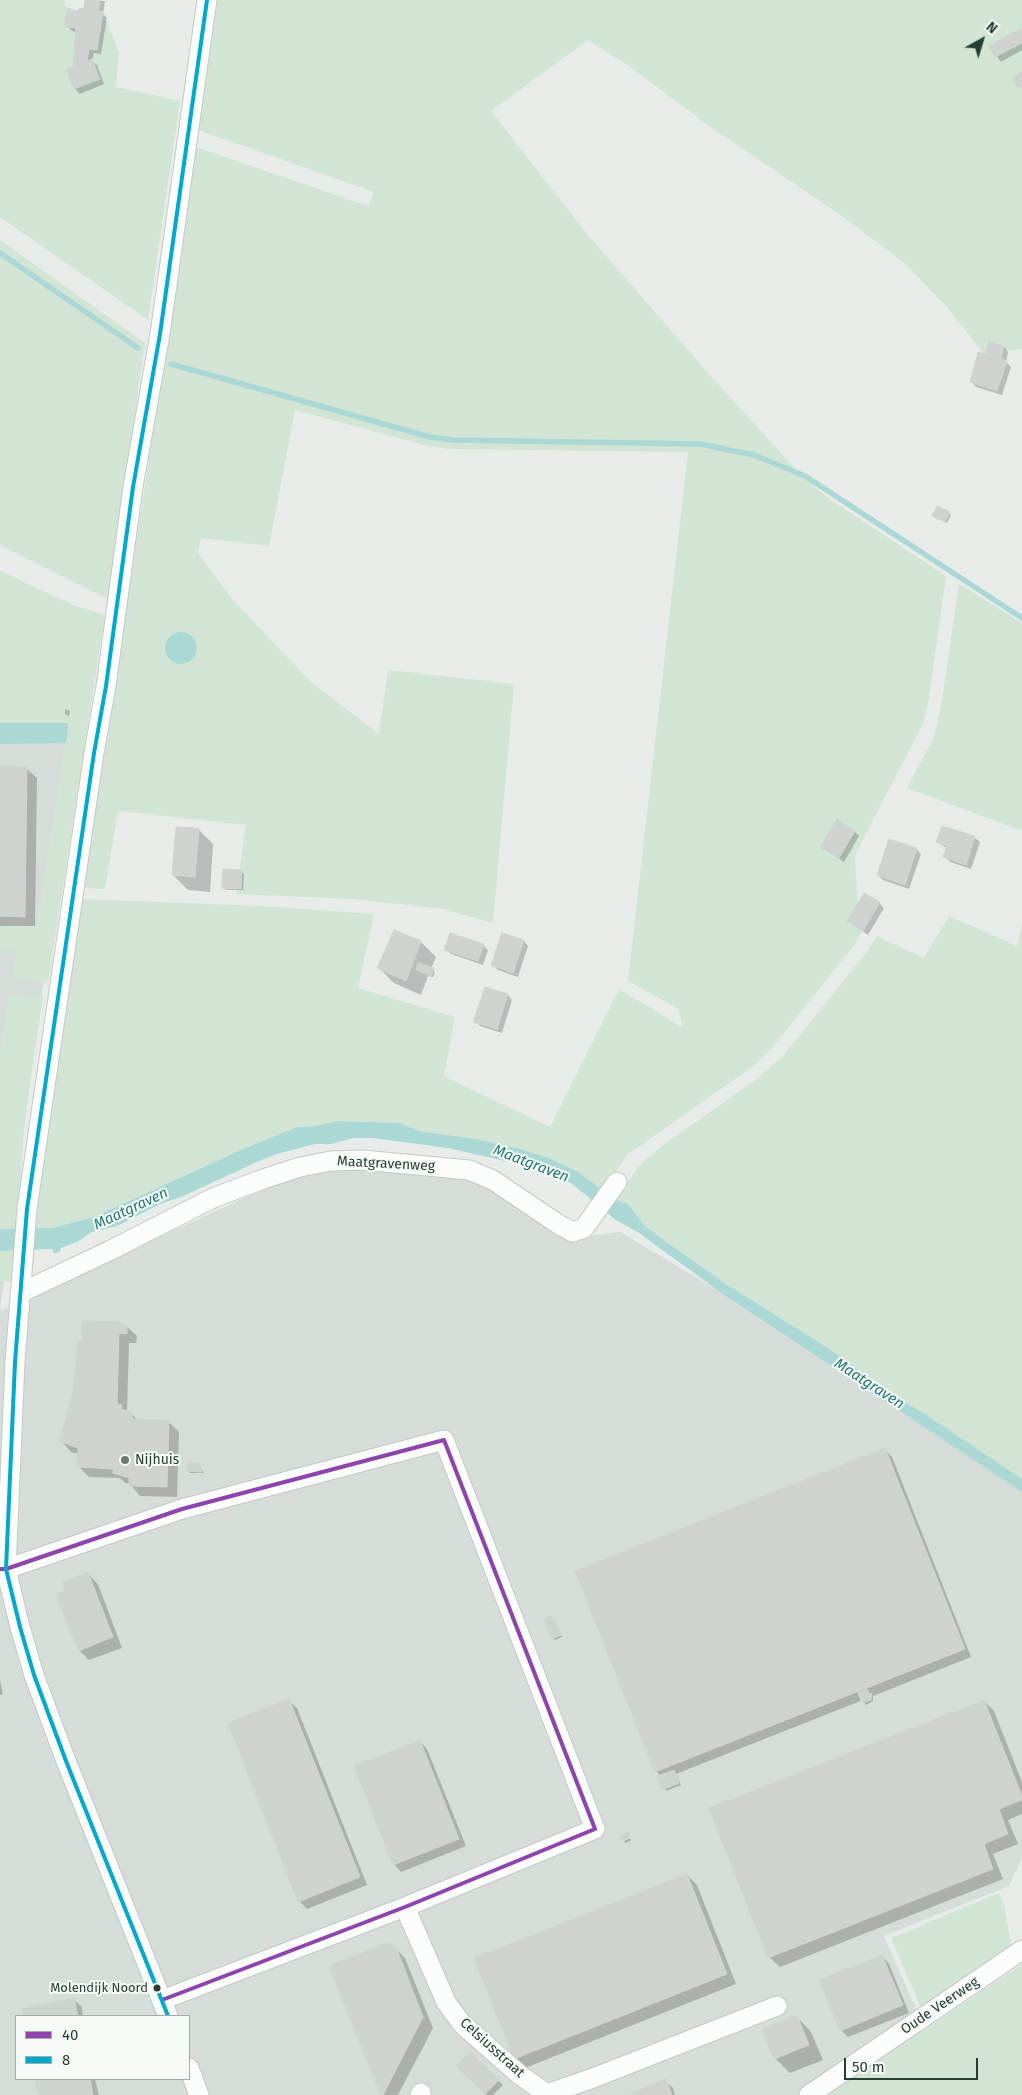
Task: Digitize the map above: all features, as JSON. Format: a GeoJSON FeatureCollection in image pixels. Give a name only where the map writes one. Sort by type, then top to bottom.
{"type":"FeatureCollection","features":[{"type":"Feature","properties":{"kind":"street"},"geometry":{"type":"LineString","coordinates":[[3,1569],[182,1508],[444,1440],[595,1829],[165,2008],[34,1675],[3,1569],[15,1362],[26,1223],[43,1095],[94,753],[106,686],[130,505],[160,334],[207,0]]}},
{"type":"Feature","properties":{"kind":"street","name":"Maatgravenweg"},"geometry":{"type":"LineString","coordinates":[[20,1293],[111,1250],[213,1198],[263,1179],[331,1161],[363,1160],[470,1170],[493,1180],[573,1232],[584,1228],[614,1187]]}},
{"type":"Feature","properties":{"kind":"street","name":"Celsiusstraat"},"geometry":{"type":"LineString","coordinates":[[405,1907],[446,2002],[462,2024],[520,2075],[547,2094],[777,2006]]}},
{"type":"Feature","properties":{"kind":"street","name":"Oude Veerweg"},"geometry":{"type":"LineString","coordinates":[[809,2095],[1022,1950]]}},
{"type":"Feature","properties":{"kind":"street"},"geometry":{"type":"LineString","coordinates":[[190,2071],[199,2095]]}},
{"type":"Feature","properties":{"kind":"shaded area"},"geometry":{"type":"Polygon","coordinates":[[[0,734],[76,735],[0,1311],[0,734]]]}},
{"type":"Feature","properties":{"kind":"shaded area"},"geometry":{"type":"Polygon","coordinates":[[[375,1169],[476,1179],[570,1238],[620,1232],[1022,1471],[1022,1858],[1009,1886],[884,1936],[929,2039],[843,2095],[0,2095],[0,1311],[279,1182],[328,1172],[375,1169]]]}},
{"type":"Feature","properties":{"kind":"green space"},"geometry":{"type":"Polygon","coordinates":[[[0,0],[65,0],[64,6],[106,21],[119,52],[116,87],[180,101],[148,320],[0,217],[0,0]]]}},
{"type":"Feature","properties":{"kind":"green space"},"geometry":{"type":"Polygon","coordinates":[[[218,0],[1022,0],[1022,349],[983,353],[946,306],[902,261],[839,214],[712,128],[626,64],[588,40],[491,111],[587,234],[708,373],[801,475],[828,498],[946,576],[928,704],[923,724],[855,855],[857,896],[866,925],[855,944],[772,1048],[752,1067],[627,1155],[602,1191],[578,1172],[549,1158],[517,1148],[476,1139],[419,1131],[399,1123],[338,1121],[316,1126],[297,1127],[243,1149],[94,1217],[52,1228],[32,1230],[82,899],[261,906],[374,914],[358,988],[455,1017],[444,1076],[550,1127],[619,989],[682,1027],[679,1009],[628,981],[688,452],[450,449],[428,446],[295,410],[269,546],[201,538],[198,553],[233,600],[311,682],[379,734],[388,670],[514,684],[493,923],[443,909],[353,899],[236,894],[246,825],[118,811],[105,889],[84,888],[196,147],[368,206],[374,192],[198,130],[218,0]],[[183,632],[176,633],[166,649],[168,656],[180,664],[186,664],[198,648],[197,643],[183,632]]]}},
{"type":"Feature","properties":{"kind":"green space"},"geometry":{"type":"Polygon","coordinates":[[[0,240],[145,343],[108,599],[0,545],[0,240]]]}},
{"type":"Feature","properties":{"kind":"green space"},"geometry":{"type":"Polygon","coordinates":[[[0,571],[76,606],[105,615],[48,982],[17,979],[12,974],[17,951],[0,949],[0,925],[37,926],[68,723],[0,723],[0,571]]]}},
{"type":"Feature","properties":{"kind":"green space"},"geometry":{"type":"Polygon","coordinates":[[[959,584],[1022,623],[1022,831],[907,788],[934,737],[941,707],[959,584]]]}},
{"type":"Feature","properties":{"kind":"green space"},"geometry":{"type":"Polygon","coordinates":[[[949,916],[1017,946],[1022,923],[1022,1479],[925,1414],[900,1400],[825,1346],[726,1284],[644,1225],[628,1204],[614,1199],[640,1165],[663,1145],[757,1079],[783,1056],[865,954],[877,936],[924,958],[949,916]]]}},
{"type":"Feature","properties":{"kind":"green space"},"geometry":{"type":"Polygon","coordinates":[[[9,994],[43,997],[25,1115],[17,1230],[0,1229],[0,1053],[9,994]]]}},
{"type":"Feature","properties":{"kind":"green space"},"geometry":{"type":"Polygon","coordinates":[[[0,1251],[15,1251],[13,1282],[0,1281],[0,1251]]]}},
{"type":"Feature","properties":{"kind":"green space"},"geometry":{"type":"Polygon","coordinates":[[[999,1893],[1004,1904],[1012,1951],[923,2013],[891,1938],[999,1893]]]}},
{"type":"Feature","properties":{"kind":"green space"},"geometry":{"type":"Polygon","coordinates":[[[1022,1964],[1022,2095],[827,2095],[1022,1964]]]}},
{"type":"Feature","properties":{"kind":"water"},"geometry":{"type":"Polygon","coordinates":[[[181,632],[187,633],[192,637],[196,642],[196,654],[192,659],[187,663],[181,664],[175,663],[170,659],[166,654],[165,648],[166,642],[170,637],[175,633],[181,632]]]}},
{"type":"Feature","properties":{"kind":"water"},"geometry":{"type":"Polygon","coordinates":[[[0,723],[68,723],[67,740],[65,743],[0,744],[0,723]]]}},
{"type":"Feature","properties":{"kind":"water","name":"Maatgraven"},"geometry":{"type":"Polygon","coordinates":[[[338,1121],[399,1123],[419,1131],[476,1139],[517,1148],[549,1158],[578,1172],[614,1199],[628,1204],[644,1225],[726,1284],[825,1346],[900,1400],[925,1414],[1022,1479],[1022,1492],[720,1292],[639,1233],[616,1220],[571,1183],[544,1172],[509,1162],[448,1148],[372,1138],[353,1138],[331,1144],[315,1144],[259,1161],[181,1197],[160,1204],[117,1226],[92,1232],[77,1242],[61,1248],[60,1252],[54,1253],[52,1249],[0,1251],[0,1229],[52,1228],[94,1217],[243,1149],[297,1127],[316,1126],[338,1121]]]}},
{"type":"Feature","properties":{"kind":"building"},"geometry":{"type":"Polygon","coordinates":[[[85,0],[100,0],[98,11],[103,12],[97,50],[89,49],[87,61],[92,59],[100,79],[74,89],[66,69],[73,67],[76,28],[65,27],[65,19],[68,9],[78,11],[79,8],[84,9],[85,0]]]}},
{"type":"Feature","properties":{"kind":"building"},"geometry":{"type":"Polygon","coordinates":[[[1022,28],[1022,43],[995,57],[989,46],[1022,28]]]}},
{"type":"Feature","properties":{"kind":"building"},"geometry":{"type":"Polygon","coordinates":[[[1022,71],[1022,86],[1019,89],[1012,79],[1022,71]]]}},
{"type":"Feature","properties":{"kind":"building"},"geometry":{"type":"Polygon","coordinates":[[[989,341],[1004,346],[1001,359],[1007,361],[997,391],[970,382],[978,352],[985,354],[989,341]]]}},
{"type":"Feature","properties":{"kind":"building"},"geometry":{"type":"Polygon","coordinates":[[[937,506],[950,512],[945,522],[932,516],[937,506]]]}},
{"type":"Feature","properties":{"kind":"building"},"geometry":{"type":"Polygon","coordinates":[[[0,766],[27,767],[25,917],[0,916],[0,766]]]}},
{"type":"Feature","properties":{"kind":"building"},"geometry":{"type":"Polygon","coordinates":[[[837,819],[855,831],[839,858],[820,847],[837,819]]]}},
{"type":"Feature","properties":{"kind":"building"},"geometry":{"type":"Polygon","coordinates":[[[942,826],[975,836],[966,865],[943,857],[947,846],[936,842],[942,826]]]}},
{"type":"Feature","properties":{"kind":"building"},"geometry":{"type":"Polygon","coordinates":[[[176,827],[199,828],[195,877],[172,875],[176,827]]]}},
{"type":"Feature","properties":{"kind":"building"},"geometry":{"type":"Polygon","coordinates":[[[889,839],[917,848],[905,885],[877,875],[889,839]]]}},
{"type":"Feature","properties":{"kind":"building"},"geometry":{"type":"Polygon","coordinates":[[[223,869],[242,870],[241,889],[222,888],[223,869]]]}},
{"type":"Feature","properties":{"kind":"building"},"geometry":{"type":"Polygon","coordinates":[[[864,893],[880,902],[863,931],[847,921],[864,893]]]}},
{"type":"Feature","properties":{"kind":"building"},"geometry":{"type":"Polygon","coordinates":[[[394,930],[421,941],[406,981],[377,968],[394,930]]]}},
{"type":"Feature","properties":{"kind":"building"},"geometry":{"type":"Polygon","coordinates":[[[450,933],[484,944],[478,961],[444,950],[450,933]]]}},
{"type":"Feature","properties":{"kind":"building"},"geometry":{"type":"Polygon","coordinates":[[[502,933],[524,940],[513,973],[491,965],[502,933]]]}},
{"type":"Feature","properties":{"kind":"building"},"geometry":{"type":"Polygon","coordinates":[[[418,963],[434,968],[431,976],[416,970],[418,963]]]}},
{"type":"Feature","properties":{"kind":"building"},"geometry":{"type":"Polygon","coordinates":[[[485,987],[508,994],[497,1029],[473,1022],[485,987]]]}},
{"type":"Feature","properties":{"kind":"building"},"geometry":{"type":"Polygon","coordinates":[[[82,1321],[120,1322],[119,1324],[127,1325],[127,1334],[119,1333],[117,1404],[122,1405],[121,1409],[132,1412],[132,1419],[169,1420],[167,1487],[129,1486],[129,1478],[113,1473],[113,1469],[77,1467],[78,1448],[59,1443],[73,1393],[78,1341],[82,1341],[82,1321]]]}},
{"type":"Feature","properties":{"kind":"building"},"geometry":{"type":"Polygon","coordinates":[[[885,1448],[965,1649],[655,1772],[575,1571],[885,1448]]]}},
{"type":"Feature","properties":{"kind":"building"},"geometry":{"type":"Polygon","coordinates":[[[187,1462],[200,1463],[202,1472],[186,1471],[187,1462]]]}},
{"type":"Feature","properties":{"kind":"building"},"geometry":{"type":"Polygon","coordinates":[[[88,1572],[113,1637],[78,1651],[56,1594],[64,1592],[64,1582],[62,1582],[88,1572]]]}},
{"type":"Feature","properties":{"kind":"building"},"geometry":{"type":"Polygon","coordinates":[[[553,1616],[561,1635],[552,1639],[544,1619],[553,1616]]]}},
{"type":"Feature","properties":{"kind":"building"},"geometry":{"type":"Polygon","coordinates":[[[867,1689],[869,1694],[872,1693],[871,1700],[862,1703],[858,1693],[867,1689]]]}},
{"type":"Feature","properties":{"kind":"building"},"geometry":{"type":"Polygon","coordinates":[[[289,1699],[360,1877],[298,1902],[228,1723],[289,1699]]]}},
{"type":"Feature","properties":{"kind":"building"},"geometry":{"type":"Polygon","coordinates":[[[984,1700],[1022,1796],[1022,1800],[999,1809],[1008,1834],[984,1844],[993,1869],[768,1958],[709,1808],[984,1700]]]}},
{"type":"Feature","properties":{"kind":"building"},"geometry":{"type":"Polygon","coordinates":[[[420,1740],[459,1839],[393,1865],[354,1766],[420,1740]]]}},
{"type":"Feature","properties":{"kind":"building"},"geometry":{"type":"Polygon","coordinates":[[[674,1770],[679,1783],[662,1790],[657,1776],[674,1770]]]}},
{"type":"Feature","properties":{"kind":"building"},"geometry":{"type":"Polygon","coordinates":[[[628,1832],[630,1838],[623,1841],[620,1835],[628,1832]]]}},
{"type":"Feature","properties":{"kind":"building"},"geometry":{"type":"Polygon","coordinates":[[[687,1874],[727,1974],[514,2059],[474,1958],[687,1874]]]}},
{"type":"Feature","properties":{"kind":"building"},"geometry":{"type":"Polygon","coordinates":[[[387,1943],[396,1947],[423,2017],[383,2095],[381,2095],[329,1966],[387,1943]]]}},
{"type":"Feature","properties":{"kind":"building"},"geometry":{"type":"Polygon","coordinates":[[[882,1955],[903,2005],[840,2031],[819,1980],[882,1955]]]}},
{"type":"Feature","properties":{"kind":"building"},"geometry":{"type":"Polygon","coordinates":[[[74,1998],[78,2015],[23,2015],[22,2008],[74,1998]]]}},
{"type":"Feature","properties":{"kind":"building"},"geometry":{"type":"Polygon","coordinates":[[[797,2015],[809,2045],[774,2059],[762,2029],[797,2015]]]}},
{"type":"Feature","properties":{"kind":"building"},"geometry":{"type":"Polygon","coordinates":[[[470,2052],[499,2080],[485,2094],[456,2066],[470,2052]]]}},
{"type":"Feature","properties":{"kind":"building"},"geometry":{"type":"Polygon","coordinates":[[[666,2079],[672,2095],[628,2095],[666,2079]]]}},
{"type":"Feature","properties":{"kind":"building"},"geometry":{"type":"Polygon","coordinates":[[[35,2080],[90,2080],[93,2095],[38,2095],[35,2080]]]}},
{"type":"Feature","properties":{"kind":"waterway"},"geometry":{"type":"LineString","coordinates":[[0,253],[138,348]]}},
{"type":"Feature","properties":{"kind":"waterway"},"geometry":{"type":"LineString","coordinates":[[171,364],[430,437],[453,440],[700,444],[754,455],[805,476],[1022,618]]}},
{"type":"Feature","properties":{"kind":"transit line","name":"8"},"geometry":{"type":"LineString","coordinates":[[168,2015],[66,1761],[34,1675],[6,1569],[15,1362],[27,1209],[94,753],[106,686],[133,487],[160,334],[207,0]]}},
{"type":"Feature","properties":{"kind":"transit line","name":"40"},"geometry":{"type":"LineString","coordinates":[[0,1569],[6,1569],[182,1509],[444,1440],[595,1829],[405,1907],[162,2000]]}},
{"type":"Feature","properties":{"kind":"place","name":"Nijhuis"},"geometry":{"type":"Point","coordinates":[125,1460]}},
{"type":"Feature","properties":{"kind":"place","name":"Molendijk Noord"},"geometry":{"type":"Point","coordinates":[157,1988]}}]}
